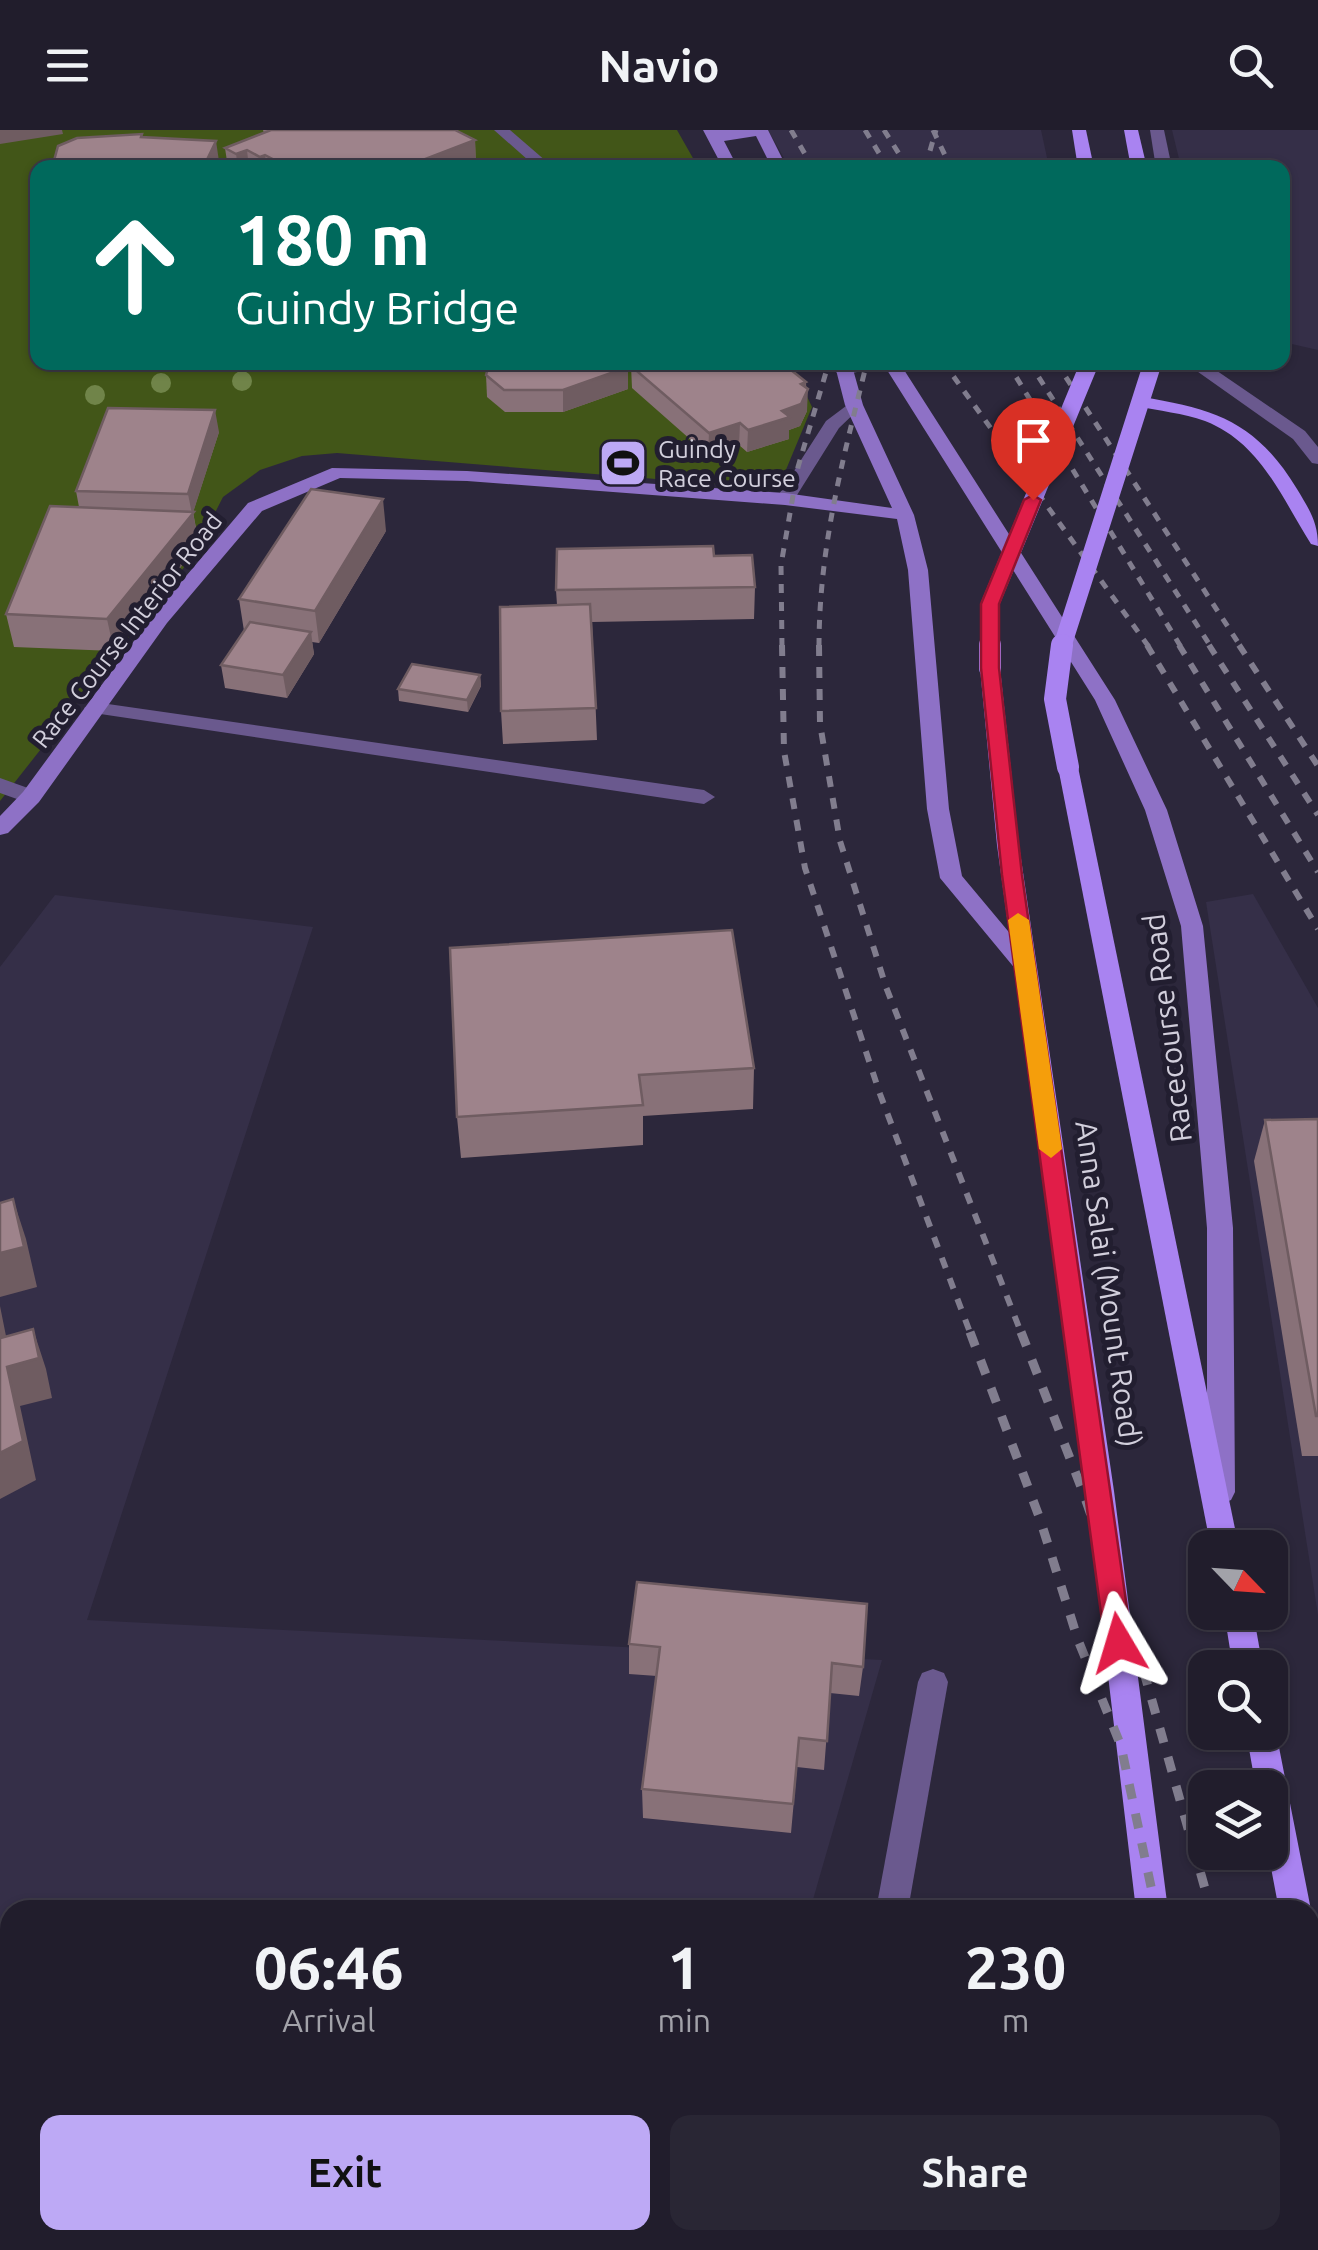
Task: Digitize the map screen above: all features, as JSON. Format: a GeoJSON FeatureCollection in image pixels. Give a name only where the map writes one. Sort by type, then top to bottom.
{"type":"FeatureCollection","features":[{"type":"Feature","properties":{"kind":"main road"},"geometry":{"type":"LineString","coordinates":[[727,160],[712,134],[760,130],[776,160]]}},
{"type":"Feature","properties":{"kind":"main road"},"geometry":{"type":"LineString","coordinates":[[1078,130],[1084,160]]}},
{"type":"Feature","properties":{"kind":"main road"},"geometry":{"type":"LineString","coordinates":[[1130,130],[1137,160]]}},
{"type":"Feature","properties":{"kind":"main road"},"geometry":{"type":"LineString","coordinates":[[841,370],[905,516],[918,570],[938,809],[951,878],[1025,966]]}},
{"type":"Feature","properties":{"kind":"main road","name":"Racecourse Road"},"geometry":{"type":"LineString","coordinates":[[895,370],[1105,700],[1156,810],[1192,926],[1220,1228],[1223,1530]]}},
{"type":"Feature","properties":{"kind":"main road","name":"Anna Salai (Mount Road)"},"geometry":{"type":"LineString","coordinates":[[1087,370],[990,604],[990,668],[1025,966],[1100,1491],[1151,1900]]}},
{"type":"Feature","properties":{"kind":"main road","name":"Anna Salai (Mount Road)"},"geometry":{"type":"LineString","coordinates":[[1152,370],[1064,633],[1055,699],[1222,1530]]}},
{"type":"Feature","properties":{"kind":"main road"},"geometry":{"type":"LineString","coordinates":[[1142,402],[1188,408],[1239,427],[1269,458],[1318,540]]}},
{"type":"Feature","properties":{"kind":"main road","name":"Race Course Interior Road"},"geometry":{"type":"LineString","coordinates":[[0,828],[31,796],[160,620],[255,507],[338,472],[466,476],[784,500],[905,516]]}},
{"type":"Feature","properties":{"kind":"main road"},"geometry":{"type":"LineString","coordinates":[[1264,1750],[1293,1900]]}},
{"type":"Feature","properties":{"kind":"street"},"geometry":{"type":"LineString","coordinates":[[501,130],[537,160]]}},
{"type":"Feature","properties":{"kind":"street"},"geometry":{"type":"LineString","coordinates":[[1157,130],[1163,160]]}},
{"type":"Feature","properties":{"kind":"street"},"geometry":{"type":"LineString","coordinates":[[1204,370],[1299,435],[1318,458]]}},
{"type":"Feature","properties":{"kind":"street"},"geometry":{"type":"LineString","coordinates":[[784,500],[832,424],[854,405]]}},
{"type":"Feature","properties":{"kind":"street"},"geometry":{"type":"LineString","coordinates":[[1299,435],[1318,440]]}},
{"type":"Feature","properties":{"kind":"street"},"geometry":{"type":"LineString","coordinates":[[94,708],[704,796]]}},
{"type":"Feature","properties":{"kind":"street"},"geometry":{"type":"LineString","coordinates":[[0,785],[31,796]]}},
{"type":"Feature","properties":{"kind":"street"},"geometry":{"type":"LineString","coordinates":[[894,1900],[933,1682]]}},
{"type":"Feature","properties":{"kind":"shaded area"},"geometry":{"type":"Polygon","coordinates":[[[768,130],[1041,130],[1047,160],[785,160],[768,130]]]}},
{"type":"Feature","properties":{"kind":"shaded area"},"geometry":{"type":"Polygon","coordinates":[[[1172,130],[1318,130],[1318,350],[1290,344],[1290,160],[1179,160],[1172,130]]]}},
{"type":"Feature","properties":{"kind":"shaded area"},"geometry":{"type":"Polygon","coordinates":[[[1253,894],[1318,1008],[1318,1615],[1206,902],[1253,894]]]}},
{"type":"Feature","properties":{"kind":"shaded area"},"geometry":{"type":"Polygon","coordinates":[[[55,895],[313,927],[87,1620],[882,1660],[813,1900],[0,1900],[0,967],[55,895]]]}},
{"type":"Feature","properties":{"kind":"green space","name":"Guindy Race Course"},"geometry":{"type":"Polygon","coordinates":[[[0,130],[677,130],[694,160],[30,160],[30,370],[794,370],[812,407],[778,489],[337,453],[302,456],[260,470],[223,497],[193,556],[0,801],[0,130]]]}},
{"type":"Feature","properties":{"kind":"building"},"geometry":{"type":"Polygon","coordinates":[[[271,130],[455,130],[475,140],[423,160],[275,160],[247,150],[236,154],[225,148],[271,130]]]}},
{"type":"Feature","properties":{"kind":"building"},"geometry":{"type":"Polygon","coordinates":[[[142,134],[141,137],[216,141],[207,160],[54,160],[58,146],[77,138],[142,134]]]}},
{"type":"Feature","properties":{"kind":"building"},"geometry":{"type":"Polygon","coordinates":[[[488,370],[620,370],[563,390],[504,390],[486,375],[488,370]]]}},
{"type":"Feature","properties":{"kind":"building"},"geometry":{"type":"Polygon","coordinates":[[[636,370],[791,370],[806,382],[801,384],[808,389],[801,404],[782,411],[790,417],[748,430],[740,423],[709,433],[636,370]]]}},
{"type":"Feature","properties":{"kind":"building"},"geometry":{"type":"Polygon","coordinates":[[[108,408],[215,410],[188,494],[76,491],[108,408]]]}},
{"type":"Feature","properties":{"kind":"building"},"geometry":{"type":"Polygon","coordinates":[[[311,489],[383,499],[315,611],[239,599],[311,489]]]}},
{"type":"Feature","properties":{"kind":"building"},"geometry":{"type":"Polygon","coordinates":[[[50,506],[194,512],[107,619],[6,614],[50,506]]]}},
{"type":"Feature","properties":{"kind":"building"},"geometry":{"type":"Polygon","coordinates":[[[713,546],[714,556],[752,555],[755,587],[556,590],[557,549],[713,546]]]}},
{"type":"Feature","properties":{"kind":"building"},"geometry":{"type":"Polygon","coordinates":[[[590,604],[596,708],[501,711],[500,607],[590,604]]]}},
{"type":"Feature","properties":{"kind":"building"},"geometry":{"type":"Polygon","coordinates":[[[250,622],[311,632],[283,675],[221,665],[250,622]]]}},
{"type":"Feature","properties":{"kind":"building"},"geometry":{"type":"Polygon","coordinates":[[[412,664],[480,675],[467,700],[398,689],[412,664]]]}},
{"type":"Feature","properties":{"kind":"building"},"geometry":{"type":"Polygon","coordinates":[[[732,930],[754,1068],[639,1075],[643,1105],[457,1117],[450,948],[732,930]]]}},
{"type":"Feature","properties":{"kind":"building"},"geometry":{"type":"Polygon","coordinates":[[[1318,1119],[1318,1416],[1316,1416],[1265,1120],[1318,1119]]]}},
{"type":"Feature","properties":{"kind":"building"},"geometry":{"type":"Polygon","coordinates":[[[13,1199],[24,1247],[0,1253],[0,1203],[13,1199]]]}},
{"type":"Feature","properties":{"kind":"building"},"geometry":{"type":"Polygon","coordinates":[[[33,1329],[39,1358],[7,1367],[23,1441],[0,1453],[0,1333],[1,1338],[33,1329]]]}},
{"type":"Feature","properties":{"kind":"building"},"geometry":{"type":"Polygon","coordinates":[[[637,1582],[867,1604],[863,1667],[832,1663],[827,1741],[799,1738],[793,1804],[642,1789],[660,1647],[629,1644],[637,1582]]]}},
{"type":"Feature","properties":{"kind":"railway"},"geometry":{"type":"LineString","coordinates":[[791,130],[808,160]]}},
{"type":"Feature","properties":{"kind":"railway"},"geometry":{"type":"LineString","coordinates":[[865,130],[883,160]]}},
{"type":"Feature","properties":{"kind":"railway"},"geometry":{"type":"LineString","coordinates":[[884,130],[903,160]]}},
{"type":"Feature","properties":{"kind":"railway"},"geometry":{"type":"LineString","coordinates":[[933,130],[935,134]]}},
{"type":"Feature","properties":{"kind":"railway"},"geometry":{"type":"LineString","coordinates":[[935,134],[936,130]]}},
{"type":"Feature","properties":{"kind":"railway"},"geometry":{"type":"LineString","coordinates":[[927,160],[935,134]]}},
{"type":"Feature","properties":{"kind":"railway"},"geometry":{"type":"LineString","coordinates":[[935,134],[947,160]]}},
{"type":"Feature","properties":{"kind":"railway"},"geometry":{"type":"LineString","coordinates":[[782,647],[781,565],[798,467],[827,370]]}},
{"type":"Feature","properties":{"kind":"railway"},"geometry":{"type":"LineString","coordinates":[[819,646],[828,538],[865,370]]}},
{"type":"Feature","properties":{"kind":"railway"},"geometry":{"type":"LineString","coordinates":[[949,370],[1149,647]]}},
{"type":"Feature","properties":{"kind":"railway"},"geometry":{"type":"LineString","coordinates":[[1012,370],[1181,647]]}},
{"type":"Feature","properties":{"kind":"railway"},"geometry":{"type":"LineString","coordinates":[[1034,370],[1211,647]]}},
{"type":"Feature","properties":{"kind":"railway"},"geometry":{"type":"LineString","coordinates":[[1061,370],[1241,647]]}},
{"type":"Feature","properties":{"kind":"railway"},"geometry":{"type":"LineString","coordinates":[[782,645],[784,751],[805,868],[880,1094],[971,1335]]}},
{"type":"Feature","properties":{"kind":"railway"},"geometry":{"type":"LineString","coordinates":[[1147,645],[1318,929]]}},
{"type":"Feature","properties":{"kind":"railway"},"geometry":{"type":"LineString","coordinates":[[1179,645],[1318,872]]}},
{"type":"Feature","properties":{"kind":"railway"},"geometry":{"type":"LineString","coordinates":[[1209,645],[1318,815]]}},
{"type":"Feature","properties":{"kind":"railway"},"geometry":{"type":"LineString","coordinates":[[1239,645],[1318,766]]}},
{"type":"Feature","properties":{"kind":"railway"},"geometry":{"type":"LineString","coordinates":[[819,646],[820,724],[840,841],[886,987],[1022,1335]]}},
{"type":"Feature","properties":{"kind":"railway"},"geometry":{"type":"LineString","coordinates":[[970,1332],[1040,1519],[1078,1640],[1121,1746],[1154,1900]]}},
{"type":"Feature","properties":{"kind":"railway"},"geometry":{"type":"LineString","coordinates":[[1021,1332],[1083,1492],[1140,1658],[1208,1900]]}},
{"type":"Feature","properties":{"kind":"slow traffic"},"geometry":{"type":"LineString","coordinates":[[1018,920],[1051,1149]]}},
{"type":"Feature","properties":{"kind":"place","name":"Guindy Race Course"},"geometry":{"type":"Point","coordinates":[623,463]}},
{"type":"Feature","properties":{"kind":"route"},"geometry":{"type":"LineString","coordinates":[[1033,500],[990,604],[990,668],[1012,875],[1119,1643]]}}]}
